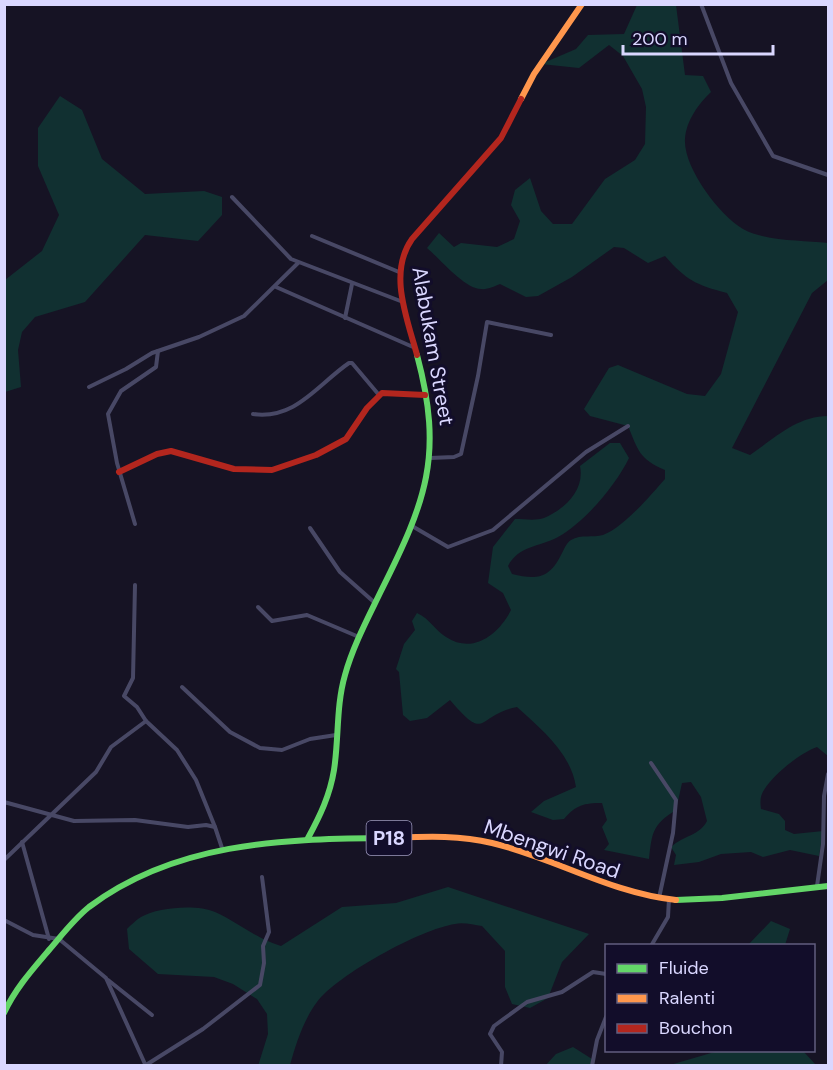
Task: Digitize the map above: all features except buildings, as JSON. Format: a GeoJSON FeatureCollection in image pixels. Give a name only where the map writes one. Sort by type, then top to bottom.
{"type":"FeatureCollection","features":[{"type":"Feature","properties":{"kind":"street","name":"Alabukam Street"},"geometry":{"type":"LineString","coordinates":[[308,838],[331,784],[343,685],[359,637],[412,526],[422,499],[430,458],[431,427],[404,302],[400,272],[403,252],[501,138],[534,74],[582,4]]}},
{"type":"Feature","properties":{"kind":"street"},"geometry":{"type":"LineString","coordinates":[[701,4],[731,83],[773,156],[828,175]]}},
{"type":"Feature","properties":{"kind":"street"},"geometry":{"type":"LineString","coordinates":[[232,197],[283,252],[298,263],[404,302]]}},
{"type":"Feature","properties":{"kind":"street"},"geometry":{"type":"LineString","coordinates":[[312,236],[400,272]]}},
{"type":"Feature","properties":{"kind":"street"},"geometry":{"type":"LineString","coordinates":[[89,387],[158,351],[244,316],[298,263]]}},
{"type":"Feature","properties":{"kind":"street"},"geometry":{"type":"LineString","coordinates":[[345,318],[352,284]]}},
{"type":"Feature","properties":{"kind":"street"},"geometry":{"type":"LineString","coordinates":[[276,287],[414,347]]}},
{"type":"Feature","properties":{"kind":"street"},"geometry":{"type":"LineString","coordinates":[[430,458],[454,457],[461,454],[478,376],[484,324],[490,321],[551,335]]}},
{"type":"Feature","properties":{"kind":"street"},"geometry":{"type":"LineString","coordinates":[[135,524],[119,472],[108,414],[121,391],[156,367],[158,351]]}},
{"type":"Feature","properties":{"kind":"street"},"geometry":{"type":"LineString","coordinates":[[253,414],[265,416],[296,405],[314,394],[349,363],[352,363],[379,395],[425,395]]}},
{"type":"Feature","properties":{"kind":"street"},"geometry":{"type":"LineString","coordinates":[[119,472],[157,454],[171,451],[234,469],[272,470],[316,455],[346,439],[379,395]]}},
{"type":"Feature","properties":{"kind":"street"},"geometry":{"type":"LineString","coordinates":[[412,526],[448,548],[485,535],[586,452],[628,426]]}},
{"type":"Feature","properties":{"kind":"street"},"geometry":{"type":"LineString","coordinates":[[310,528],[340,572],[375,603]]}},
{"type":"Feature","properties":{"kind":"street"},"geometry":{"type":"LineString","coordinates":[[135,585],[133,678],[124,696],[137,706],[146,721],[177,750],[196,780],[222,848]]}},
{"type":"Feature","properties":{"kind":"street"},"geometry":{"type":"LineString","coordinates":[[258,607],[272,621],[307,615],[359,637]]}},
{"type":"Feature","properties":{"kind":"street"},"geometry":{"type":"LineString","coordinates":[[182,687],[230,732],[260,748],[282,750],[310,739],[337,735]]}},
{"type":"Feature","properties":{"kind":"street"},"geometry":{"type":"LineString","coordinates":[[4,860],[96,772],[114,745],[146,721]]}},
{"type":"Feature","properties":{"kind":"street"},"geometry":{"type":"LineString","coordinates":[[651,763],[676,800],[673,833],[659,899]]}},
{"type":"Feature","properties":{"kind":"street"},"geometry":{"type":"LineString","coordinates":[[817,886],[823,844],[824,796],[828,774]]}},
{"type":"Feature","properties":{"kind":"street"},"geometry":{"type":"LineString","coordinates":[[4,802],[49,817],[74,821],[135,820],[188,827],[206,825],[215,827]]}},
{"type":"Feature","properties":{"kind":"street","name":"Mbengwi Road"},"geometry":{"type":"LineString","coordinates":[[4,1013],[30,973],[87,908],[122,885],[167,863],[222,848],[308,838],[469,838],[536,859],[624,892],[659,899],[746,897],[828,886]]}},
{"type":"Feature","properties":{"kind":"street"},"geometry":{"type":"LineString","coordinates":[[22,842],[49,939]]}},
{"type":"Feature","properties":{"kind":"street"},"geometry":{"type":"LineString","coordinates":[[106,978],[146,1065],[203,1029],[260,985],[264,963],[263,946],[269,932],[262,877]]}},
{"type":"Feature","properties":{"kind":"street"},"geometry":{"type":"LineString","coordinates":[[652,944],[668,917],[669,899]]}},
{"type":"Feature","properties":{"kind":"street"},"geometry":{"type":"LineString","coordinates":[[4,920],[33,935],[59,939],[152,1015]]}},
{"type":"Feature","properties":{"kind":"street"},"geometry":{"type":"LineString","coordinates":[[501,1065],[502,1052],[490,1034],[494,1026],[527,1002],[562,992],[593,972],[605,974]]}},
{"type":"Feature","properties":{"kind":"street"},"geometry":{"type":"LineString","coordinates":[[592,1065],[597,1040],[605,1020]]}},
{"type":"Feature","properties":{"kind":"green space"},"geometry":{"type":"Polygon","coordinates":[[[637,5],[676,5],[685,75],[703,76],[711,92],[694,113],[685,139],[690,163],[714,202],[734,222],[752,233],[774,238],[828,243],[828,280],[812,293],[732,448],[750,455],[796,424],[828,416],[828,756],[817,747],[795,759],[768,784],[760,801],[761,809],[779,814],[785,821],[785,830],[794,834],[823,831],[819,856],[790,850],[763,857],[751,852],[721,854],[699,862],[674,865],[676,855],[671,847],[696,833],[707,821],[701,797],[691,782],[682,783],[676,810],[662,820],[655,830],[649,859],[604,850],[609,844],[602,827],[607,820],[602,803],[581,806],[564,819],[553,820],[531,812],[544,801],[576,787],[568,763],[554,742],[517,707],[477,724],[450,700],[427,718],[410,721],[403,715],[399,672],[396,669],[404,644],[415,630],[412,621],[417,613],[446,637],[466,644],[475,643],[492,634],[506,619],[511,610],[503,593],[488,583],[493,547],[515,519],[541,519],[566,504],[572,498],[579,483],[580,466],[610,443],[620,443],[629,458],[616,480],[589,513],[558,537],[524,550],[508,566],[512,574],[528,577],[541,576],[552,569],[569,541],[579,537],[603,535],[611,531],[636,510],[665,479],[665,470],[650,462],[640,453],[628,426],[590,416],[584,409],[609,368],[618,365],[687,394],[705,396],[721,374],[738,312],[727,293],[692,281],[665,256],[648,263],[624,248],[614,247],[572,277],[538,296],[526,297],[500,284],[486,289],[475,288],[460,279],[427,248],[439,233],[454,247],[461,243],[497,247],[514,239],[520,221],[511,205],[515,190],[530,178],[541,211],[553,224],[572,224],[605,179],[635,160],[645,144],[646,107],[642,89],[623,56],[609,45],[579,68],[541,64],[576,49],[588,35],[624,34],[637,5]]]}},
{"type":"Feature","properties":{"kind":"green space"},"geometry":{"type":"Polygon","coordinates":[[[60,96],[82,110],[102,159],[145,194],[204,191],[222,197],[222,215],[198,241],[145,235],[85,302],[35,317],[22,332],[18,350],[21,387],[5,392],[5,280],[42,251],[59,215],[38,166],[38,128],[60,96]]]}},
{"type":"Feature","properties":{"kind":"green space"},"geometry":{"type":"Polygon","coordinates":[[[448,887],[589,934],[562,962],[548,998],[530,1008],[512,1004],[505,987],[505,951],[482,926],[455,924],[422,934],[342,979],[327,991],[312,1009],[300,1033],[290,1065],[258,1066],[268,1034],[267,1014],[257,999],[233,984],[214,977],[158,974],[129,949],[127,929],[141,917],[167,909],[188,907],[215,912],[263,939],[281,946],[342,907],[396,903],[448,887]]]}},
{"type":"Feature","properties":{"kind":"green space"},"geometry":{"type":"Polygon","coordinates":[[[771,921],[790,929],[785,944],[749,944],[771,921]]]}},
{"type":"Feature","properties":{"kind":"green space"},"geometry":{"type":"Polygon","coordinates":[[[573,1047],[592,1059],[592,1065],[545,1066],[556,1054],[573,1047]]]}},
{"type":"Feature","properties":{"kind":"green space"},"geometry":{"type":"Polygon","coordinates":[[[715,1052],[804,1052],[816,1065],[670,1065],[715,1052]]]}},
{"type":"Feature","properties":{"kind":"traffic: fast"},"geometry":{"type":"LineString","coordinates":[[308,838],[330,788],[336,758],[340,698],[348,664],[397,559],[419,503],[426,477],[429,422],[417,355]]}},
{"type":"Feature","properties":{"kind":"traffic: fast"},"geometry":{"type":"LineString","coordinates":[[4,1013],[30,972],[68,927],[89,907],[122,886],[156,869],[192,857],[267,843],[381,838]]}},
{"type":"Feature","properties":{"kind":"traffic: fast"},"geometry":{"type":"LineString","coordinates":[[676,900],[722,898],[828,886]]}},
{"type":"Feature","properties":{"kind":"traffic: slow"},"geometry":{"type":"LineString","coordinates":[[521,99],[534,74],[582,4]]}},
{"type":"Feature","properties":{"kind":"traffic: slow"},"geometry":{"type":"LineString","coordinates":[[381,838],[451,837],[478,840],[515,849],[628,890],[676,900]]}},
{"type":"Feature","properties":{"kind":"traffic: jam"},"geometry":{"type":"LineString","coordinates":[[417,355],[405,311],[400,281],[405,252],[412,239],[501,138],[521,99]]}},
{"type":"Feature","properties":{"kind":"traffic: jam"},"geometry":{"type":"LineString","coordinates":[[119,472],[157,454],[171,451],[234,469],[272,470],[316,455],[346,439],[367,408],[382,393],[425,395]]}}]}
